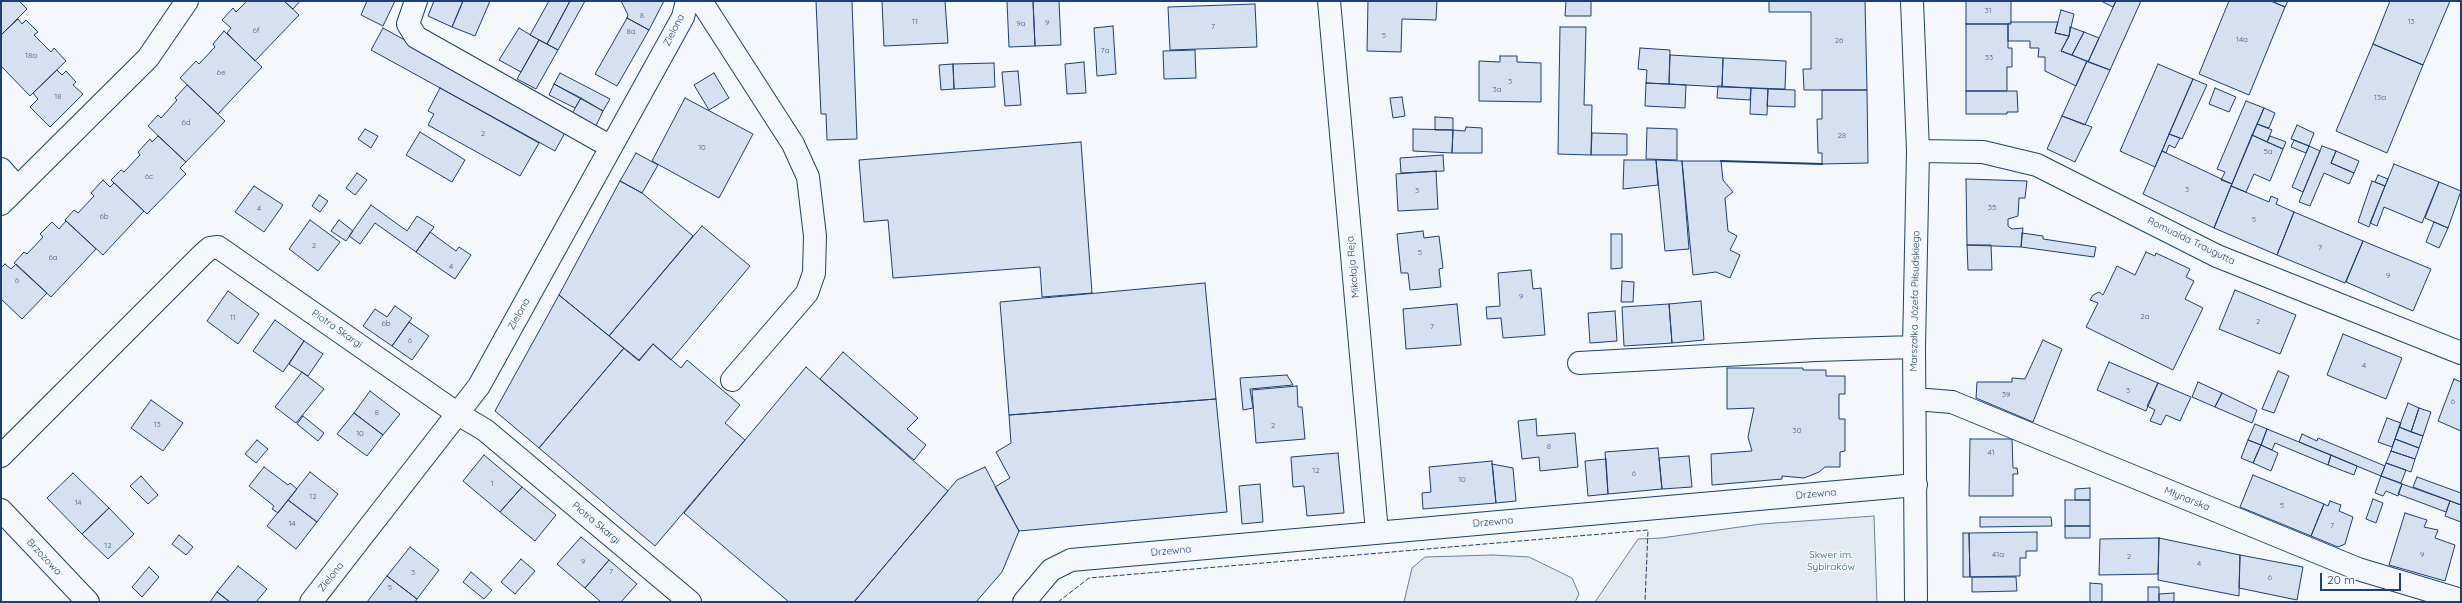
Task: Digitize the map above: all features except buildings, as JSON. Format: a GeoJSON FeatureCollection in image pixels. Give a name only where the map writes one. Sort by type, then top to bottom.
{"type":"FeatureCollection","features":[{"type":"Feature","properties":{"kind":"street"},"geometry":{"type":"LineString","coordinates":[[1,204],[148,58],[187,1]]}},
{"type":"Feature","properties":{"kind":"street"},"geometry":{"type":"LineString","coordinates":[[416,1],[408,24],[416,37],[611,147]]}},
{"type":"Feature","properties":{"kind":"street","name":"Zielona"},"geometry":{"type":"LineString","coordinates":[[311,602],[479,386],[683,17],[687,1]]}},
{"type":"Feature","properties":{"kind":"street"},"geometry":{"type":"LineString","coordinates":[[701,1],[793,144],[808,178],[815,236],[814,273],[807,293],[732,380]]}},
{"type":"Feature","properties":{"kind":"street","name":"Mikołaja Reja"},"geometry":{"type":"LineString","coordinates":[[1329,1],[1376,532]]}},
{"type":"Feature","properties":{"kind":"street","name":"Marszałka Józefa Piłsudskiego"},"geometry":{"type":"LineString","coordinates":[[1912,1],[1918,151],[1914,347],[1916,602]]}},
{"type":"Feature","properties":{"kind":"street","name":"Romualda Traugutta"},"geometry":{"type":"LineString","coordinates":[[1918,151],[1979,151],[2037,165],[2216,256],[2461,353]]}},
{"type":"Feature","properties":{"kind":"street"},"geometry":{"type":"LineString","coordinates":[[1,169],[17,187]]}},
{"type":"Feature","properties":{"kind":"street","name":"Piotra Skargi"},"geometry":{"type":"LineString","coordinates":[[1,456],[210,248],[218,247],[458,414],[485,430],[690,602]]}},
{"type":"Feature","properties":{"kind":"street"},"geometry":{"type":"LineString","coordinates":[[1579,364],[1824,350],[1914,347]]}},
{"type":"Feature","properties":{"kind":"street","name":"Młynarska"},"geometry":{"type":"LineString","coordinates":[[1915,399],[1952,402],[2358,569],[2461,600]]}},
{"type":"Feature","properties":{"kind":"street","name":"Drzewna"},"geometry":{"type":"LineString","coordinates":[[1024,602],[1051,570],[1071,560],[1916,485]]}},
{"type":"Feature","properties":{"kind":"street","name":"Brzozowa"},"geometry":{"type":"LineString","coordinates":[[1,510],[88,602]]}},
{"type":"Feature","properties":{"kind":"green space","name":"Skwer im. Sybiraków"},"geometry":{"type":"Polygon","coordinates":[[[1874,516],[1877,602],[1595,602],[1638,539],[1661,538],[1761,524],[1874,516]]]}},
{"type":"Feature","properties":{"kind":"green space"},"geometry":{"type":"Polygon","coordinates":[[[1493,555],[1529,557],[1572,578],[1579,594],[1575,602],[1404,602],[1412,568],[1425,557],[1493,555]]]}},
{"type":"Feature","properties":{"kind":"fence"},"geometry":{"type":"LineString","coordinates":[[1058,602],[1089,578],[1648,530],[1645,602]]}},
{"type":"Feature","properties":{"kind":"wall"},"geometry":{"type":"LineString","coordinates":[[1721,161],[1822,164]]}}]}
